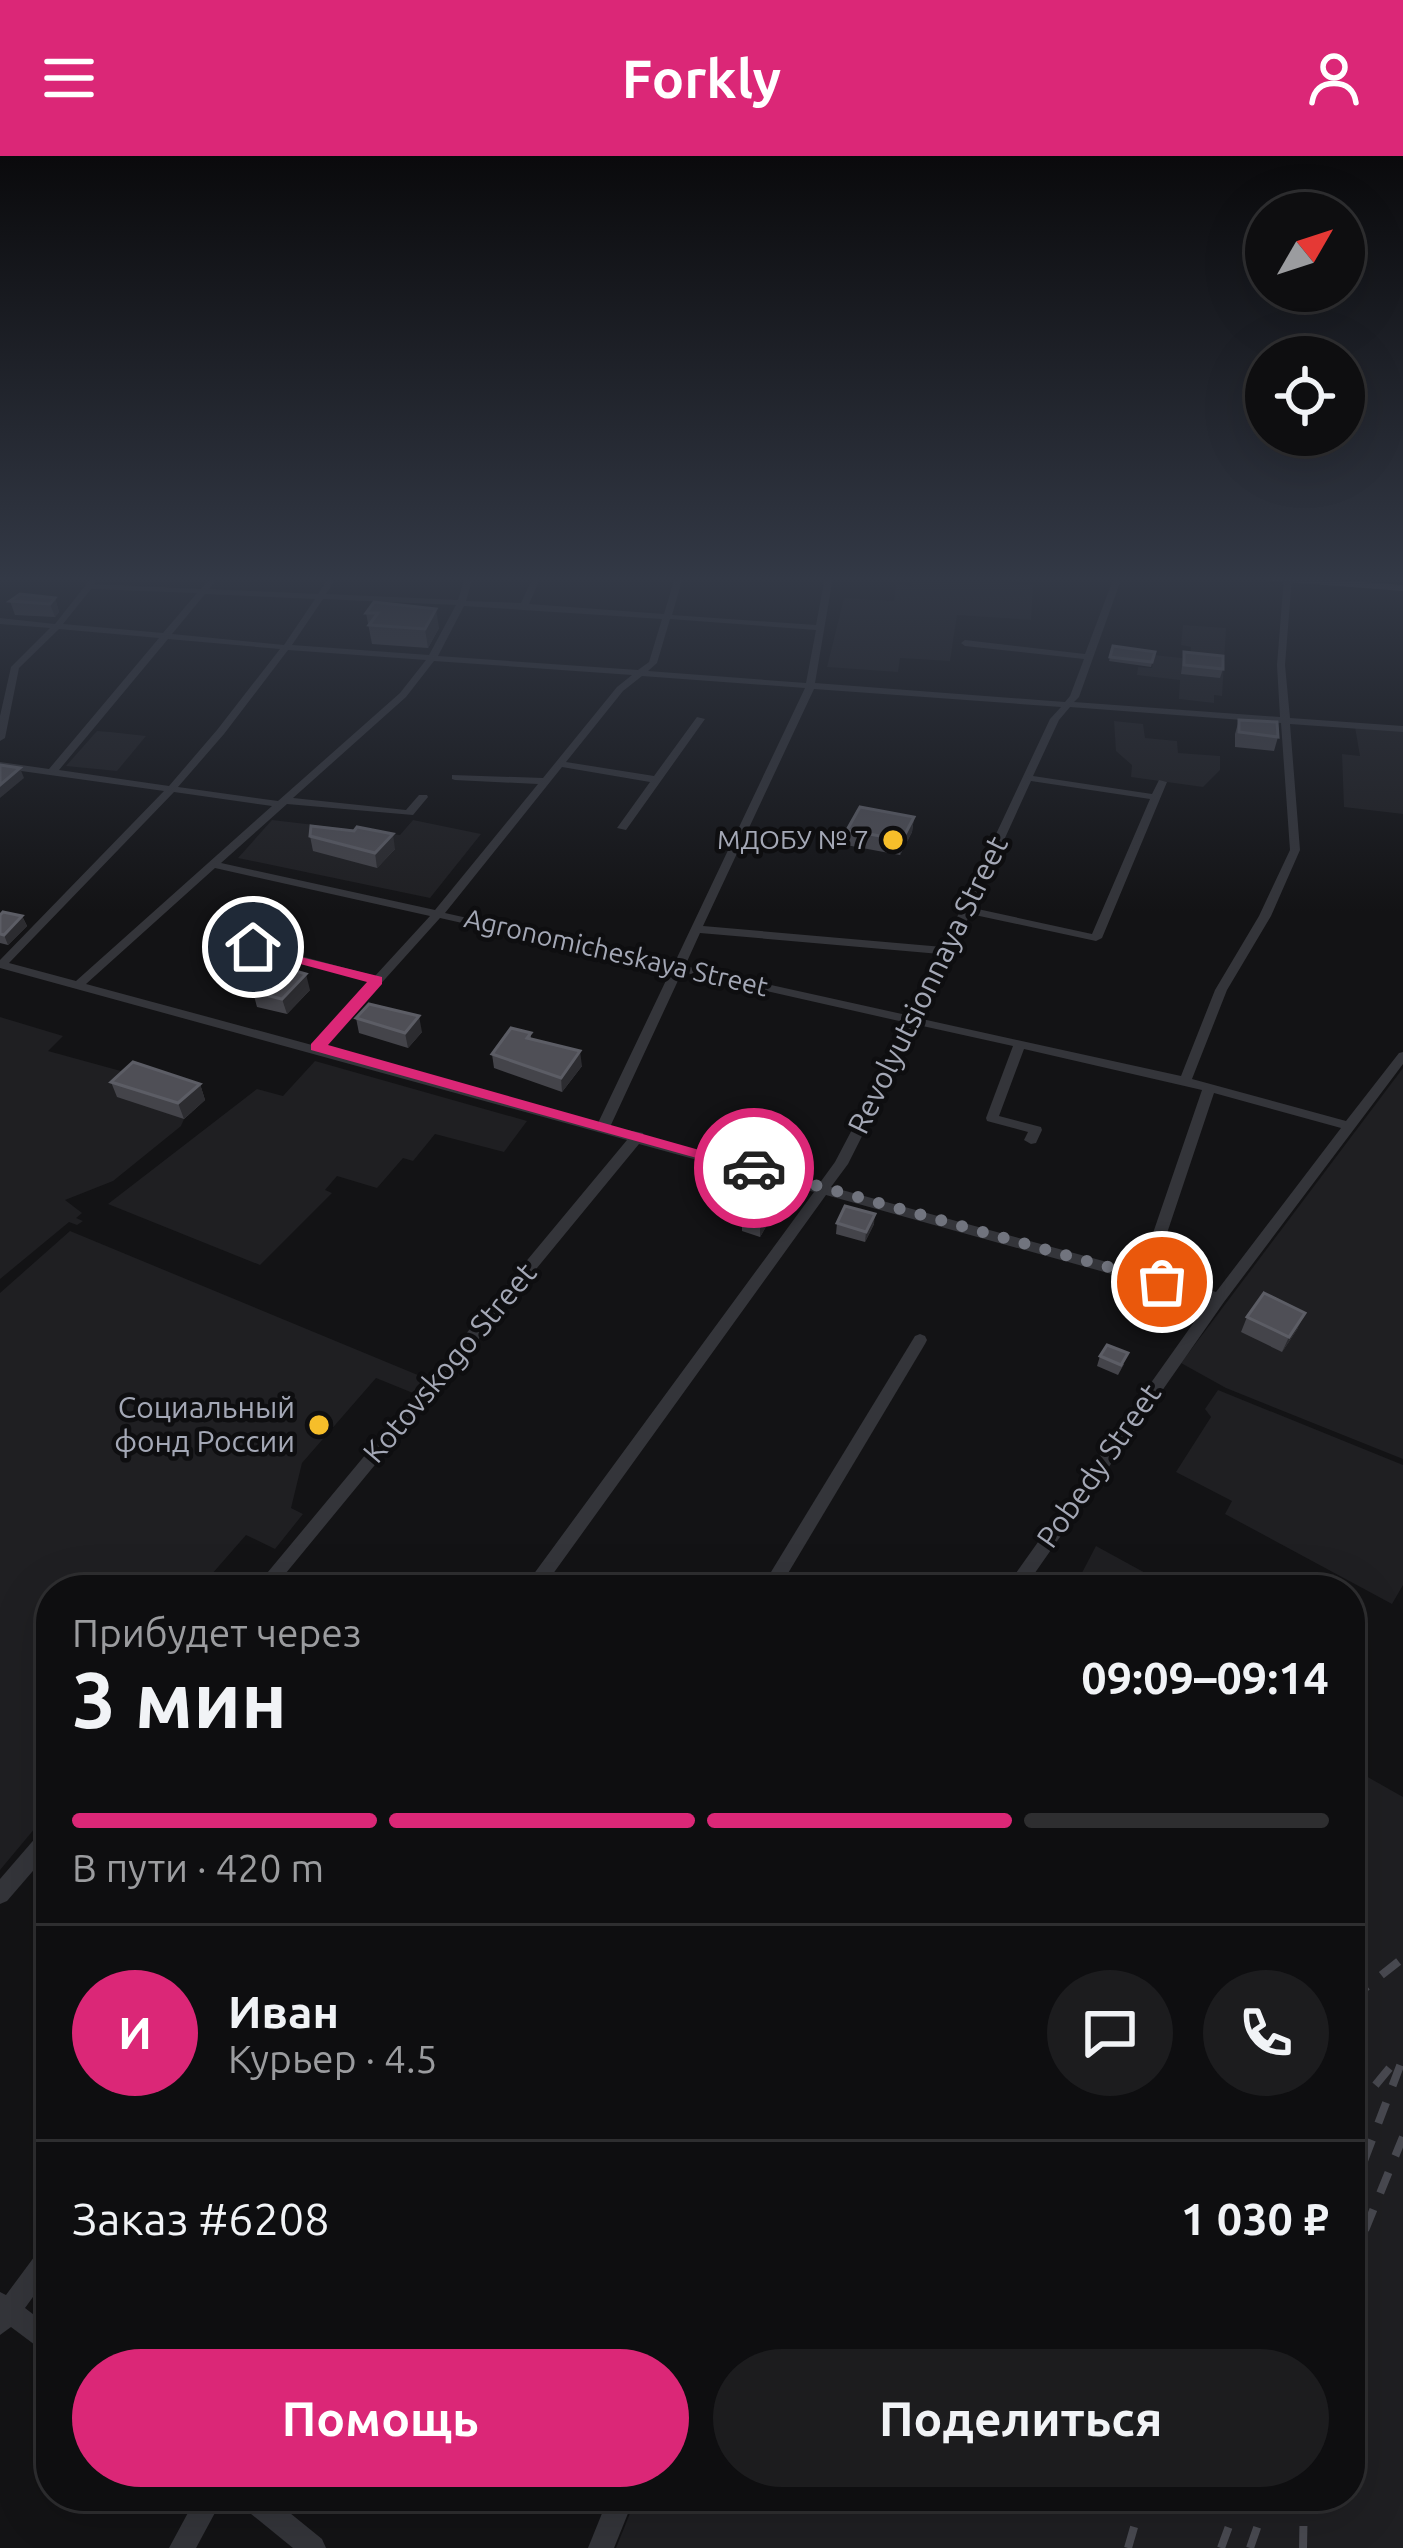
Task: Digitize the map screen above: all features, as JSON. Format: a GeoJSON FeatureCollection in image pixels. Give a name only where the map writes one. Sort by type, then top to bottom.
{"type":"FeatureCollection","features":[{"type":"Feature","properties":{"kind":"street"},"geometry":{"type":"LineString","coordinates":[[0,738],[8,718],[6,689]]}},
{"type":"Feature","properties":{"kind":"street"},"geometry":{"type":"LineString","coordinates":[[0,752],[13,721],[17,689]]}},
{"type":"Feature","properties":{"kind":"street"},"geometry":{"type":"LineString","coordinates":[[53,771],[124,689]]}},
{"type":"Feature","properties":{"kind":"street"},"geometry":{"type":"LineString","coordinates":[[254,689],[178,787],[1,964],[1219,1298]]}},
{"type":"Feature","properties":{"kind":"street"},"geometry":{"type":"LineString","coordinates":[[78,985],[408,689]]}},
{"type":"Feature","properties":{"kind":"street"},"geometry":{"type":"LineString","coordinates":[[317,1047],[439,914],[558,764],[625,689]]}},
{"type":"Feature","properties":{"kind":"street"},"geometry":{"type":"LineString","coordinates":[[603,1126],[809,689]]}},
{"type":"Feature","properties":{"kind":"street"},"geometry":{"type":"LineString","coordinates":[[833,689],[1403,729]]}},
{"type":"Feature","properties":{"kind":"street","name":"Revolyutsionnaya Street"},"geometry":{"type":"LineString","coordinates":[[541,1575],[841,1164],[1074,689]]}},
{"type":"Feature","properties":{"kind":"street"},"geometry":{"type":"LineString","coordinates":[[1185,1082],[1221,991],[1265,916],[1295,850],[1283,689]]}},
{"type":"Feature","properties":{"kind":"street"},"geometry":{"type":"LineString","coordinates":[[622,828],[700,718]]}},
{"type":"Feature","properties":{"kind":"street"},"geometry":{"type":"LineString","coordinates":[[558,764],[658,780]]}},
{"type":"Feature","properties":{"kind":"street"},"geometry":{"type":"LineString","coordinates":[[0,765],[280,802],[410,813],[423,797]]}},
{"type":"Feature","properties":{"kind":"street"},"geometry":{"type":"LineString","coordinates":[[455,777],[544,781]]}},
{"type":"Feature","properties":{"kind":"street"},"geometry":{"type":"LineString","coordinates":[[1028,778],[1155,797]]}},
{"type":"Feature","properties":{"kind":"street"},"geometry":{"type":"LineString","coordinates":[[966,910],[1096,938],[1162,782]]}},
{"type":"Feature","properties":{"kind":"street","name":"Agronomicheskaya Street"},"geometry":{"type":"LineString","coordinates":[[212,863],[1185,1082],[1351,1127]]}},
{"type":"Feature","properties":{"kind":"street"},"geometry":{"type":"LineString","coordinates":[[698,929],[946,951]]}},
{"type":"Feature","properties":{"kind":"street"},"geometry":{"type":"LineString","coordinates":[[214,936],[377,980]]}},
{"type":"Feature","properties":{"kind":"street"},"geometry":{"type":"LineString","coordinates":[[1020,1044],[992,1118],[1036,1130],[1031,1140]]}},
{"type":"Feature","properties":{"kind":"street","name":"Pobedy Street"},"geometry":{"type":"LineString","coordinates":[[1024,1575],[1219,1298],[1403,1056]]}},
{"type":"Feature","properties":{"kind":"street"},"geometry":{"type":"LineString","coordinates":[[1145,1277],[1209,1089]]}},
{"type":"Feature","properties":{"kind":"street","name":"Kotovskogo Street"},"geometry":{"type":"LineString","coordinates":[[274,1575],[638,1136]]}},
{"type":"Feature","properties":{"kind":"street"},"geometry":{"type":"LineString","coordinates":[[778,1575],[920,1340]]}},
{"type":"Feature","properties":{"kind":"street"},"geometry":{"type":"LineString","coordinates":[[0,1894],[36,1852]]}},
{"type":"Feature","properties":{"kind":"street"},"geometry":{"type":"LineString","coordinates":[[36,2272],[3,2313],[36,2334]]}},
{"type":"Feature","properties":{"kind":"street"},"geometry":{"type":"LineString","coordinates":[[182,2548],[203,2511]]}},
{"type":"Feature","properties":{"kind":"street"},"geometry":{"type":"LineString","coordinates":[[267,2511],[313,2548]]}},
{"type":"Feature","properties":{"kind":"street"},"geometry":{"type":"LineString","coordinates":[[601,2548],[616,2511]]}},
{"type":"Feature","properties":{"kind":"shaded area"},"geometry":{"type":"Polygon","coordinates":[[[1180,689],[1222,689],[1222,696],[1214,695],[1214,703],[1179,699],[1180,689]]]}},
{"type":"Feature","properties":{"kind":"shaded area"},"geometry":{"type":"Polygon","coordinates":[[[1114,721],[1143,724],[1145,738],[1177,741],[1178,753],[1220,756],[1220,770],[1203,787],[1131,777],[1132,765],[1116,751],[1114,721]]]}},
{"type":"Feature","properties":{"kind":"shaded area"},"geometry":{"type":"Polygon","coordinates":[[[1355,727],[1403,731],[1403,814],[1344,807],[1342,754],[1360,756],[1355,727]]]}},
{"type":"Feature","properties":{"kind":"shaded area"},"geometry":{"type":"Polygon","coordinates":[[[97,731],[146,736],[117,771],[66,766],[97,731]]]}},
{"type":"Feature","properties":{"kind":"shaded area"},"geometry":{"type":"Polygon","coordinates":[[[272,820],[400,835],[413,820],[481,834],[430,898],[238,858],[272,820]]]}},
{"type":"Feature","properties":{"kind":"shaded area"},"geometry":{"type":"Polygon","coordinates":[[[0,1017],[63,1036],[48,1051],[139,1076],[184,1119],[113,1181],[65,1200],[82,1213],[76,1218],[83,1221],[69,1222],[0,1279],[0,1017]]]}},
{"type":"Feature","properties":{"kind":"shaded area"},"geometry":{"type":"Polygon","coordinates":[[[315,1061],[527,1121],[504,1152],[435,1134],[413,1161],[403,1158],[377,1188],[337,1176],[325,1190],[332,1193],[260,1265],[108,1204],[257,1089],[283,1096],[315,1061]]]}},
{"type":"Feature","properties":{"kind":"shaded area"},"geometry":{"type":"Polygon","coordinates":[[[1403,1068],[1403,1459],[1226,1388],[1181,1363],[1403,1068]]]}},
{"type":"Feature","properties":{"kind":"shaded area"},"geometry":{"type":"Polygon","coordinates":[[[70,1231],[425,1378],[413,1393],[376,1378],[302,1463],[291,1508],[303,1514],[275,1549],[246,1535],[211,1575],[36,1575],[36,1827],[0,1870],[0,1293],[70,1231]]]}},
{"type":"Feature","properties":{"kind":"shaded area"},"geometry":{"type":"Polygon","coordinates":[[[1218,1390],[1403,1465],[1403,1585],[1392,1604],[1365,1589],[1365,1575],[1338,1575],[1225,1514],[1232,1501],[1176,1472],[1211,1417],[1205,1409],[1218,1390]]]}},
{"type":"Feature","properties":{"kind":"shaded area"},"geometry":{"type":"Polygon","coordinates":[[[1096,1546],[1149,1575],[1081,1575],[1096,1546]]]}},
{"type":"Feature","properties":{"kind":"shaded area"},"geometry":{"type":"Polygon","coordinates":[[[1365,1775],[1403,1797],[1403,2548],[616,2548],[631,2511],[1365,2511],[1365,1775]]]}},
{"type":"Feature","properties":{"kind":"building"},"geometry":{"type":"Polygon","coordinates":[[[1239,720],[1277,722],[1278,737],[1239,732],[1239,720]]]}},
{"type":"Feature","properties":{"kind":"building"},"geometry":{"type":"Polygon","coordinates":[[[0,765],[20,768],[0,785],[0,765]]]}},
{"type":"Feature","properties":{"kind":"building"},"geometry":{"type":"Polygon","coordinates":[[[860,807],[914,817],[902,840],[847,830],[860,807]]]}},
{"type":"Feature","properties":{"kind":"building"},"geometry":{"type":"Polygon","coordinates":[[[311,826],[393,834],[375,853],[310,836],[311,826]]]}},
{"type":"Feature","properties":{"kind":"building"},"geometry":{"type":"Polygon","coordinates":[[[3,912],[22,916],[4,935],[0,934],[3,912]]]}},
{"type":"Feature","properties":{"kind":"building"},"geometry":{"type":"Polygon","coordinates":[[[278,966],[306,974],[282,999],[253,992],[278,966]]]}},
{"type":"Feature","properties":{"kind":"building"},"geometry":{"type":"Polygon","coordinates":[[[369,1004],[419,1016],[405,1033],[356,1018],[369,1004]]]}},
{"type":"Feature","properties":{"kind":"building"},"geometry":{"type":"Polygon","coordinates":[[[511,1028],[531,1033],[527,1038],[580,1051],[561,1078],[492,1054],[511,1028]]]}},
{"type":"Feature","properties":{"kind":"building"},"geometry":{"type":"Polygon","coordinates":[[[133,1062],[200,1084],[178,1103],[111,1082],[133,1062]]]}},
{"type":"Feature","properties":{"kind":"building"},"geometry":{"type":"Polygon","coordinates":[[[845,1206],[875,1214],[866,1232],[837,1223],[845,1206]]]}},
{"type":"Feature","properties":{"kind":"building"},"geometry":{"type":"Polygon","coordinates":[[[750,1209],[768,1214],[760,1226],[742,1221],[750,1209]]]}},
{"type":"Feature","properties":{"kind":"building"},"geometry":{"type":"Polygon","coordinates":[[[1264,1293],[1305,1313],[1289,1337],[1247,1317],[1264,1293]]]}},
{"type":"Feature","properties":{"kind":"building"},"geometry":{"type":"Polygon","coordinates":[[[1107,1345],[1128,1353],[1121,1365],[1100,1356],[1107,1345]]]}},
{"type":"Feature","properties":{"kind":"railway"},"geometry":{"type":"LineString","coordinates":[[1365,1988],[1403,1958]]}},
{"type":"Feature","properties":{"kind":"railway"},"geometry":{"type":"LineString","coordinates":[[1365,2158],[1403,2058]]}},
{"type":"Feature","properties":{"kind":"railway"},"geometry":{"type":"LineString","coordinates":[[1365,2098],[1392,2065]]}},
{"type":"Feature","properties":{"kind":"railway"},"geometry":{"type":"LineString","coordinates":[[1365,2230],[1403,2137]]}},
{"type":"Feature","properties":{"kind":"railway"},"geometry":{"type":"LineString","coordinates":[[1128,2548],[1139,2511]]}},
{"type":"Feature","properties":{"kind":"railway"},"geometry":{"type":"LineString","coordinates":[[1221,2548],[1235,2511]]}},
{"type":"Feature","properties":{"kind":"railway"},"geometry":{"type":"LineString","coordinates":[[1250,2548],[1263,2511]]}},
{"type":"Feature","properties":{"kind":"railway"},"geometry":{"type":"LineString","coordinates":[[1303,2548],[1304,2511]]}},
{"type":"Feature","properties":{"kind":"way so far"},"geometry":{"type":"LineString","coordinates":[[754,1168],[1162,1282]]}},
{"type":"Feature","properties":{"kind":"place","name":"МДОБУ № 7"},"geometry":{"type":"Point","coordinates":[893,840]}},
{"type":"Feature","properties":{"kind":"place","name":"Социальный фонд России"},"geometry":{"type":"Point","coordinates":[319,1425]}},
{"type":"Feature","properties":{"kind":"route"},"geometry":{"type":"LineString","coordinates":[[253,947],[377,980],[317,1047],[754,1168]]}}]}
